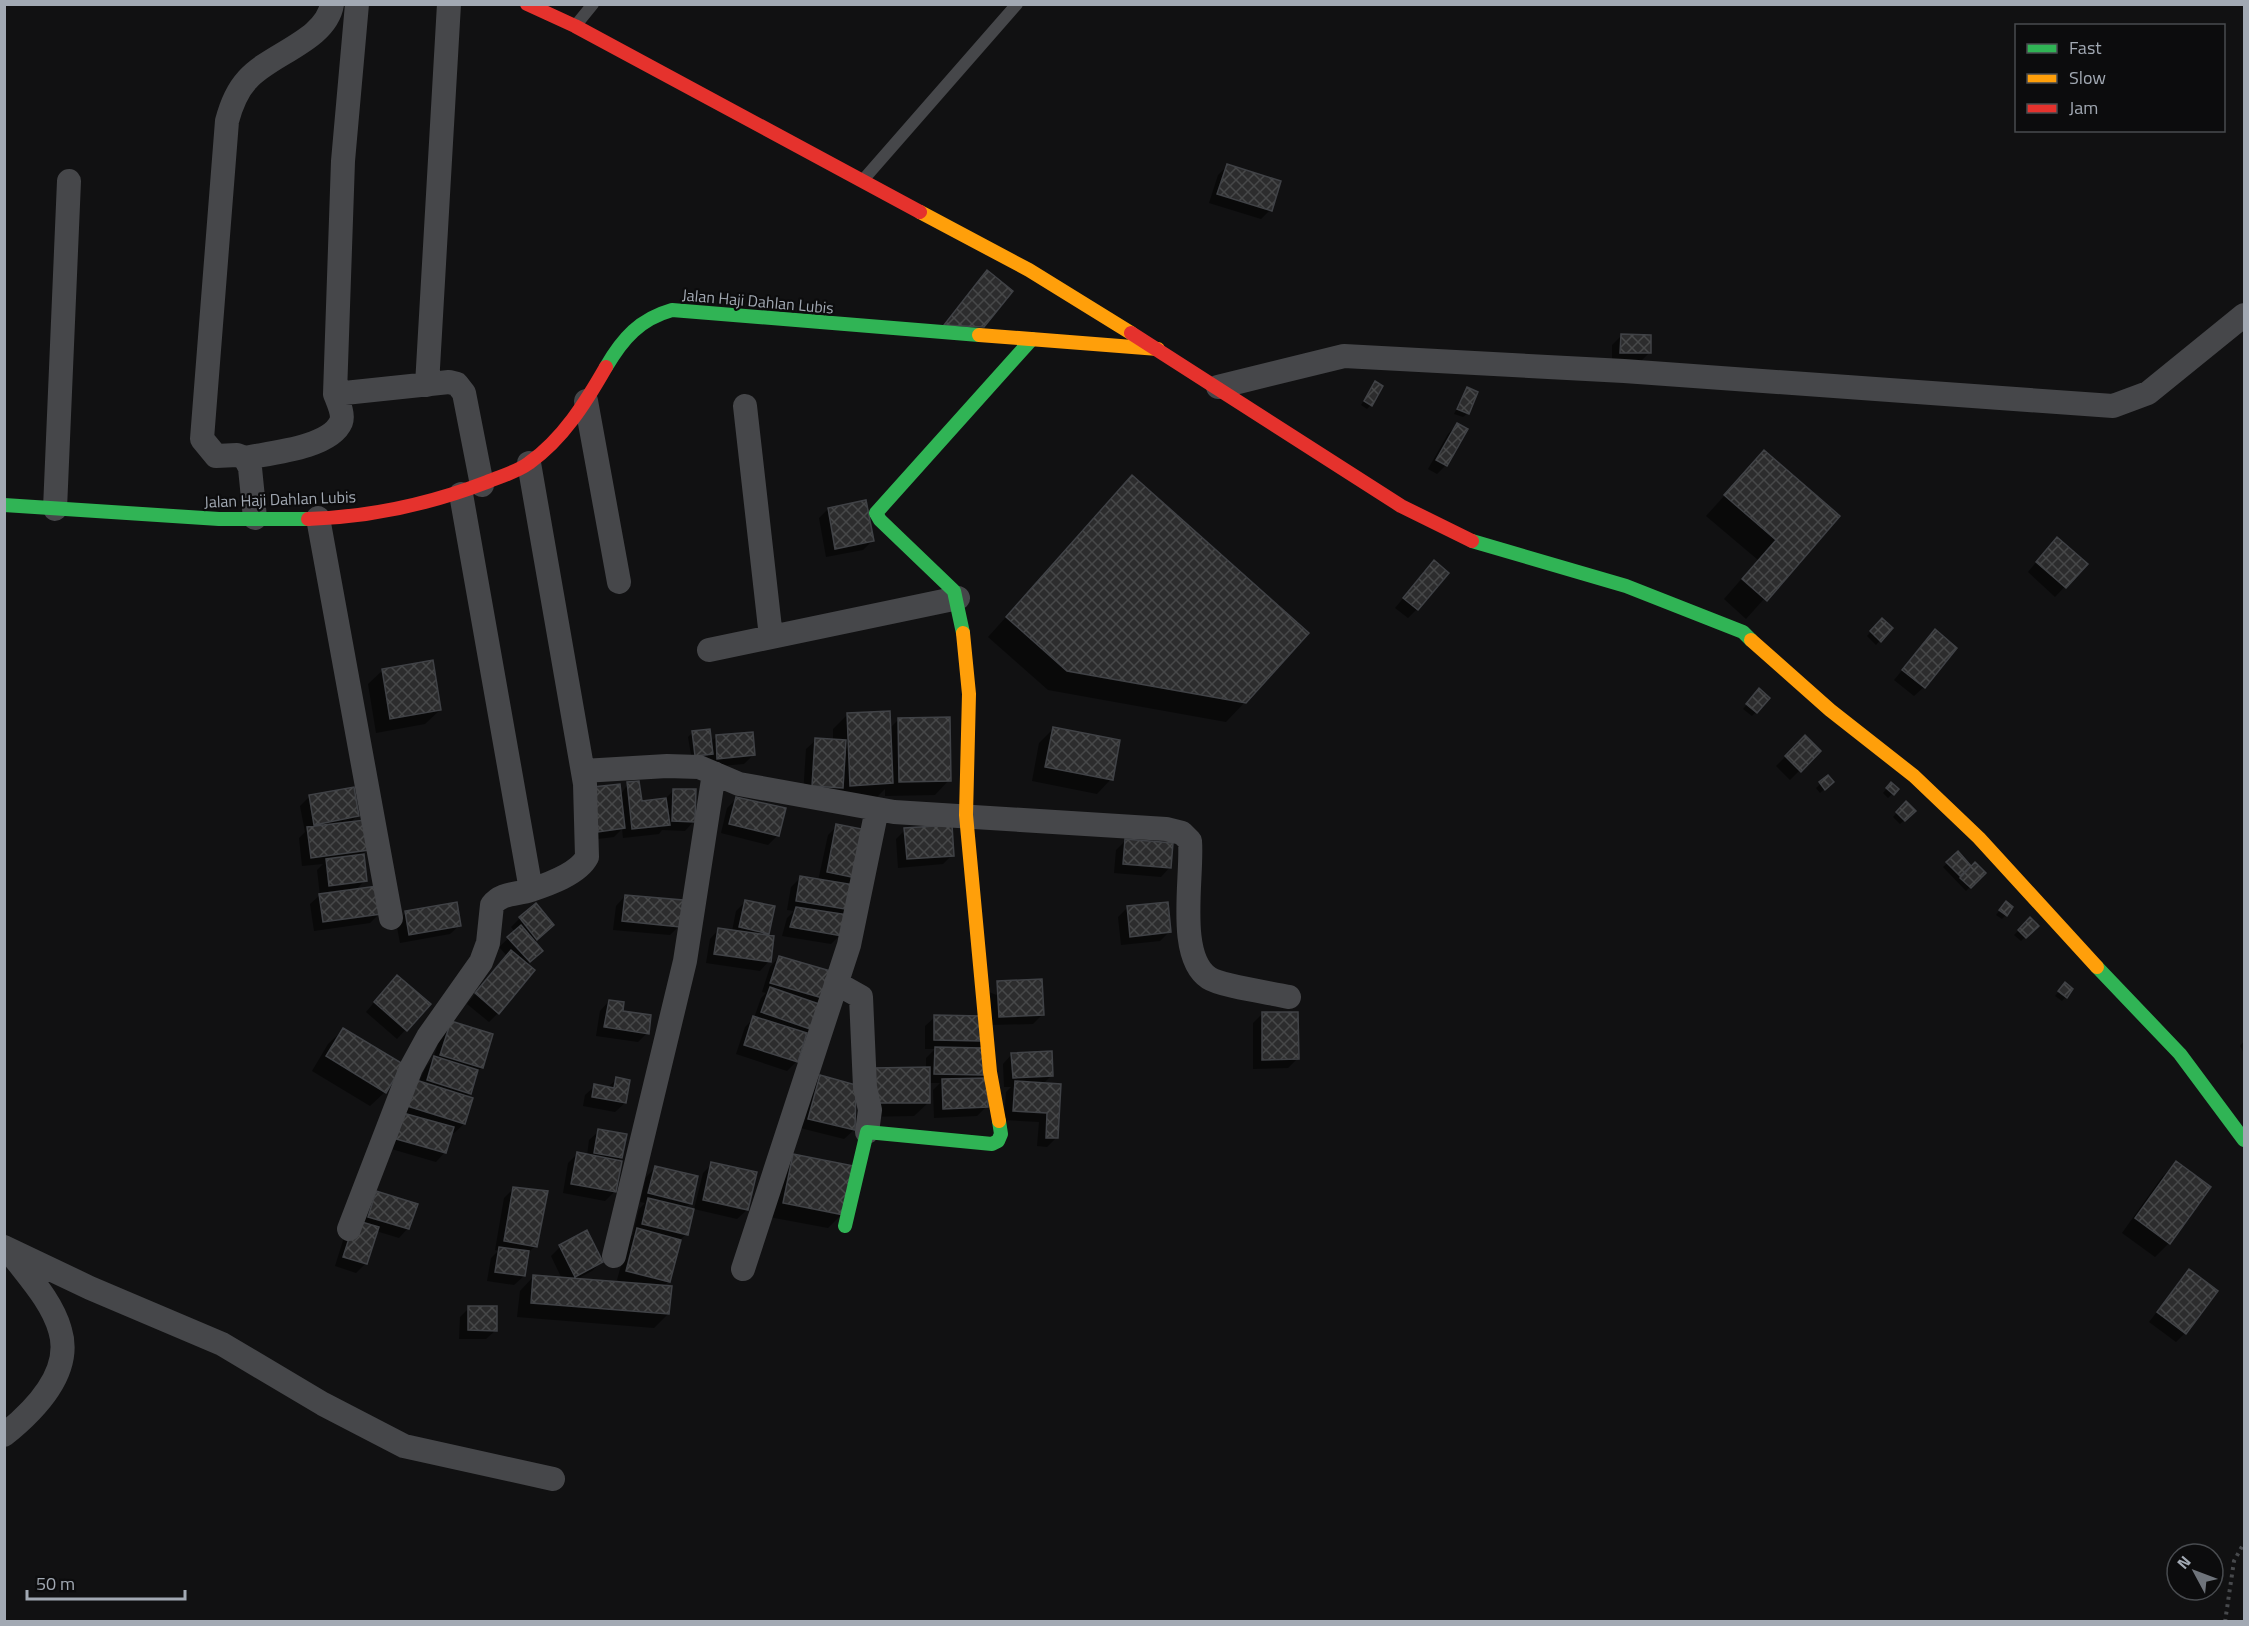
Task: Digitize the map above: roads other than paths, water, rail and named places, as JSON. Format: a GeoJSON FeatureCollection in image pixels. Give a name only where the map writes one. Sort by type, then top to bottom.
{"type":"FeatureCollection","features":[{"type":"Feature","properties":{"kind":"street"},"geometry":{"type":"LineString","coordinates":[[332,4],[326,22],[248,78],[234,99],[227,121],[202,439],[216,456],[237,455],[245,458],[306,446],[329,436],[341,422],[341,410],[335,394],[344,161],[357,4]]}},
{"type":"Feature","properties":{"kind":"street"},"geometry":{"type":"LineString","coordinates":[[427,385],[449,4]]}},
{"type":"Feature","properties":{"kind":"street"},"geometry":{"type":"LineString","coordinates":[[527,4],[575,26],[1029,270],[1218,387],[1401,506],[1462,538],[1626,586],[1743,632],[1830,710],[1914,776],[1979,838],[2180,1054],[2244,1140]]}},
{"type":"Feature","properties":{"kind":"street"},"geometry":{"type":"LineString","coordinates":[[56,508],[69,181]]}},
{"type":"Feature","properties":{"kind":"street","name":"Jalan Haji Dahlan Lubis"},"geometry":{"type":"LineString","coordinates":[[4,505],[197,518],[318,518],[386,511],[472,489],[529,463],[565,430],[586,401],[618,346],[640,322],[655,313],[672,310],[1158,349]]}},
{"type":"Feature","properties":{"kind":"street"},"geometry":{"type":"LineString","coordinates":[[1218,387],[1344,356],[1624,371],[2113,406],[2148,393],[2244,315]]}},
{"type":"Feature","properties":{"kind":"street"},"geometry":{"type":"LineString","coordinates":[[867,1132],[992,1144],[999,1138],[1001,1130],[990,1072],[966,815],[969,694],[958,598],[938,574],[880,520],[876,513],[1032,339]]}},
{"type":"Feature","properties":{"kind":"street"},"geometry":{"type":"LineString","coordinates":[[335,394],[448,382],[457,384],[464,393],[472,489],[531,890]]}},
{"type":"Feature","properties":{"kind":"street"},"geometry":{"type":"LineString","coordinates":[[586,401],[619,582]]}},
{"type":"Feature","properties":{"kind":"street"},"geometry":{"type":"LineString","coordinates":[[745,406],[771,637]]}},
{"type":"Feature","properties":{"kind":"street"},"geometry":{"type":"LineString","coordinates":[[245,458],[250,468],[255,518]]}},
{"type":"Feature","properties":{"kind":"street"},"geometry":{"type":"LineString","coordinates":[[349,1229],[411,1068],[428,1037],[481,962],[488,943],[490,909],[495,901],[504,895],[531,890],[577,869],[587,857],[583,771],[529,463]]}},
{"type":"Feature","properties":{"kind":"street"},"geometry":{"type":"LineString","coordinates":[[318,518],[392,918]]}},
{"type":"Feature","properties":{"kind":"street"},"geometry":{"type":"LineString","coordinates":[[709,650],[958,598]]}},
{"type":"Feature","properties":{"kind":"street"},"geometry":{"type":"LineString","coordinates":[[583,771],[667,766],[699,767],[740,784],[878,809],[1166,829],[1182,833],[1190,841],[1189,945],[1197,967],[1210,979],[1289,997]]}},
{"type":"Feature","properties":{"kind":"street"},"geometry":{"type":"LineString","coordinates":[[614,1256],[685,961],[714,773]]}},
{"type":"Feature","properties":{"kind":"street"},"geometry":{"type":"LineString","coordinates":[[743,1269],[849,945],[878,809]]}},
{"type":"Feature","properties":{"kind":"street"},"geometry":{"type":"LineString","coordinates":[[836,982],[861,997],[865,1087],[870,1110],[845,1226]]}},
{"type":"Feature","properties":{"kind":"street"},"geometry":{"type":"LineString","coordinates":[[4,1435],[29,1414],[51,1384],[57,1371],[63,1342],[60,1328],[39,1289],[5,1247]]}},
{"type":"Feature","properties":{"kind":"street"},"geometry":{"type":"LineString","coordinates":[[5,1247],[90,1288],[222,1344],[323,1404],[404,1446],[553,1479]]}},
{"type":"Feature","properties":{"kind":"lane"},"geometry":{"type":"LineString","coordinates":[[575,26],[593,4]]}},
{"type":"Feature","properties":{"kind":"lane"},"geometry":{"type":"LineString","coordinates":[[862,180],[1017,4]]}}]}
